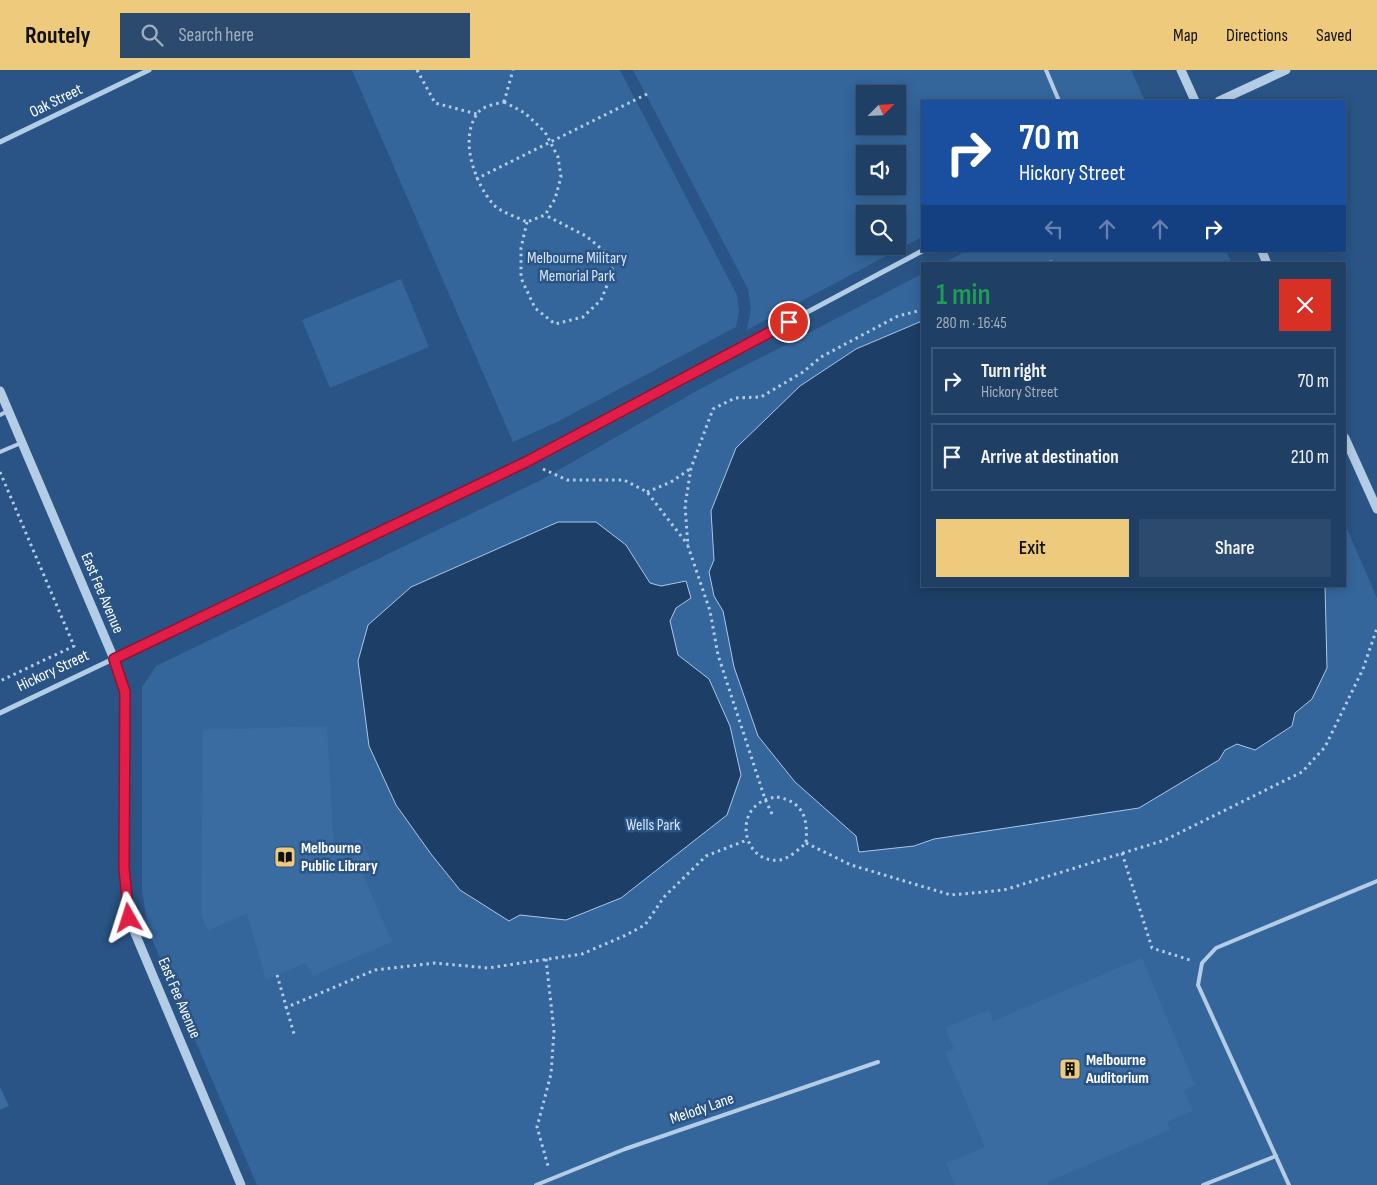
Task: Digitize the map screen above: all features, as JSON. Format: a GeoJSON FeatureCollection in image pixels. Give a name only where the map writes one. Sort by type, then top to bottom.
{"type":"FeatureCollection","features":[{"type":"Feature","properties":{"kind":"street","name":"Oak Street"},"geometry":{"type":"LineString","coordinates":[[0,142],[150,70]]}},
{"type":"Feature","properties":{"kind":"street"},"geometry":{"type":"LineString","coordinates":[[1181,70],[1195,100]]}},
{"type":"Feature","properties":{"kind":"street"},"geometry":{"type":"LineString","coordinates":[[1221,100],[1286,70]]}},
{"type":"Feature","properties":{"kind":"street","name":"Hickory Street"},"geometry":{"type":"LineString","coordinates":[[0,712],[526,462],[921,252]]}},
{"type":"Feature","properties":{"kind":"street","name":"East Fee Avenue"},"geometry":{"type":"LineString","coordinates":[[0,391],[4,413],[22,443],[114,659],[125,692],[124,868],[129,918],[241,1185]]}},
{"type":"Feature","properties":{"kind":"street"},"geometry":{"type":"LineString","coordinates":[[1346,440],[1377,509]]}},
{"type":"Feature","properties":{"kind":"lane"},"geometry":{"type":"LineString","coordinates":[[1046,70],[1059,100]]}},
{"type":"Feature","properties":{"kind":"lane"},"geometry":{"type":"LineString","coordinates":[[0,452],[22,443]]}},
{"type":"Feature","properties":{"kind":"lane"},"geometry":{"type":"LineString","coordinates":[[1289,1185],[1198,984],[1202,963],[1216,948],[1377,881]]}},
{"type":"Feature","properties":{"kind":"lane","name":"Melody Lane"},"geometry":{"type":"LineString","coordinates":[[536,1185],[625,1150],[878,1062]]}},
{"type":"Feature","properties":{"kind":"lane"},"geometry":{"type":"LineString","coordinates":[[1203,1185],[1276,1156]]}},
{"type":"Feature","properties":{"kind":"path"},"geometry":{"type":"LineString","coordinates":[[417,70],[434,103],[477,114]]}},
{"type":"Feature","properties":{"kind":"path"},"geometry":{"type":"LineString","coordinates":[[504,102],[513,70]]}},
{"type":"Feature","properties":{"kind":"path"},"geometry":{"type":"LineString","coordinates":[[476,179],[649,92]]}},
{"type":"Feature","properties":{"kind":"path"},"geometry":{"type":"LineString","coordinates":[[504,102],[525,113],[545,132],[558,157],[561,177],[555,199],[545,215],[527,222],[494,206],[476,179],[468,140],[477,114],[490,105],[504,102]]}},
{"type":"Feature","properties":{"kind":"path"},"geometry":{"type":"LineString","coordinates":[[527,222],[521,248],[521,278],[535,308],[555,324],[583,317],[601,300],[612,271],[604,251],[586,236],[545,215]]}},
{"type":"Feature","properties":{"kind":"path"},"geometry":{"type":"LineString","coordinates":[[772,814],[718,656],[710,611],[688,546],[685,506],[691,468],[713,409],[735,398],[761,398],[803,372],[821,357],[898,316],[921,310]]}},
{"type":"Feature","properties":{"kind":"path"},"geometry":{"type":"LineString","coordinates":[[526,462],[567,480],[624,480],[647,492],[688,546]]}},
{"type":"Feature","properties":{"kind":"path"},"geometry":{"type":"LineString","coordinates":[[647,492],[671,482],[691,468]]}},
{"type":"Feature","properties":{"kind":"path"},"geometry":{"type":"LineString","coordinates":[[0,472],[74,646],[0,681]]}},
{"type":"Feature","properties":{"kind":"path"},"geometry":{"type":"LineString","coordinates":[[806,843],[851,865],[951,895],[1004,890],[1164,840],[1302,772],[1325,747],[1363,669],[1377,628]]}},
{"type":"Feature","properties":{"kind":"path"},"geometry":{"type":"LineString","coordinates":[[765,798],[788,800],[801,809],[807,826],[806,843],[795,853],[780,860],[767,858],[755,851],[747,840],[745,828],[752,807],[765,798]]}},
{"type":"Feature","properties":{"kind":"path"},"geometry":{"type":"LineString","coordinates":[[285,1008],[375,970],[435,963],[488,968],[582,954],[644,925],[664,897],[706,856],[747,840]]}},
{"type":"Feature","properties":{"kind":"path"},"geometry":{"type":"LineString","coordinates":[[1122,853],[1152,948],[1202,963]]}},
{"type":"Feature","properties":{"kind":"path"},"geometry":{"type":"LineString","coordinates":[[546,958],[554,1031],[551,1074],[537,1127],[551,1179]]}},
{"type":"Feature","properties":{"kind":"path"},"geometry":{"type":"LineString","coordinates":[[277,975],[294,1034]]}},
{"type":"Feature","properties":{"kind":"green space","name":"Melbourne Military Memorial Park"},"geometry":{"type":"Polygon","coordinates":[[[352,70],[620,70],[737,295],[739,312],[736,327],[557,422],[513,442],[352,70]]]}},
{"type":"Feature","properties":{"kind":"green space"},"geometry":{"type":"Polygon","coordinates":[[[633,70],[1131,70],[1145,100],[921,100],[921,238],[906,246],[906,205],[856,205],[856,255],[888,255],[747,330],[751,309],[748,289],[633,70]]]}},
{"type":"Feature","properties":{"kind":"green space"},"geometry":{"type":"Polygon","coordinates":[[[964,252],[1226,252],[1231,262],[946,262],[964,252]]]}},
{"type":"Feature","properties":{"kind":"green space","name":"Wells Park"},"geometry":{"type":"Polygon","coordinates":[[[921,275],[921,587],[1346,587],[1346,526],[1377,598],[1377,1185],[257,1185],[148,930],[142,890],[142,687],[156,666],[541,480],[700,389],[921,275]]]}},
{"type":"Feature","properties":{"kind":"green space"},"geometry":{"type":"Polygon","coordinates":[[[401,279],[429,347],[330,388],[302,320],[401,279]]]}},
{"type":"Feature","properties":{"kind":"shaded area"},"geometry":{"type":"Polygon","coordinates":[[[921,321],[921,587],[1325,587],[1327,668],[1312,699],[1295,713],[1292,726],[1255,750],[1237,744],[1225,750],[1219,760],[1139,808],[934,839],[914,846],[859,852],[856,836],[795,782],[758,736],[734,667],[723,611],[714,596],[709,572],[714,560],[711,511],[736,448],[800,386],[856,349],[921,321]]]}},
{"type":"Feature","properties":{"kind":"shaded area"},"geometry":{"type":"Polygon","coordinates":[[[558,522],[596,522],[626,545],[650,583],[661,586],[686,581],[691,598],[676,608],[670,621],[678,655],[709,679],[730,726],[741,775],[727,815],[621,898],[566,920],[520,915],[509,921],[460,890],[431,854],[396,805],[369,746],[358,661],[368,625],[411,587],[558,522]]]}},
{"type":"Feature","properties":{"kind":"building","name":"Melbourne Public Library"},"geometry":{"type":"Polygon","coordinates":[[[327,726],[334,849],[361,838],[372,864],[361,870],[392,942],[312,976],[306,963],[266,980],[247,913],[208,931],[201,914],[203,730],[327,726]]]}},
{"type":"Feature","properties":{"kind":"building","name":"Melbourne Auditorium"},"geometry":{"type":"Polygon","coordinates":[[[1142,958],[1195,1085],[1184,1090],[1193,1111],[1167,1122],[1170,1130],[1047,1182],[1049,1185],[955,1185],[946,1163],[985,1147],[945,1052],[954,1049],[945,1028],[989,1010],[993,1021],[1142,958]]]}},
{"type":"Feature","properties":{"kind":"building"},"geometry":{"type":"Polygon","coordinates":[[[0,1087],[9,1106],[0,1110],[0,1087]]]}},
{"type":"Feature","properties":{"kind":"place","name":"Melbourne Public Library"},"geometry":{"type":"Point","coordinates":[285,857]}},
{"type":"Feature","properties":{"kind":"place","name":"Melbourne Auditorium"},"geometry":{"type":"Point","coordinates":[1070,1069]}},
{"type":"Feature","properties":{"kind":"route"},"geometry":{"type":"LineString","coordinates":[[129,918],[124,868],[125,692],[114,659],[526,462],[789,322]]}}]}
